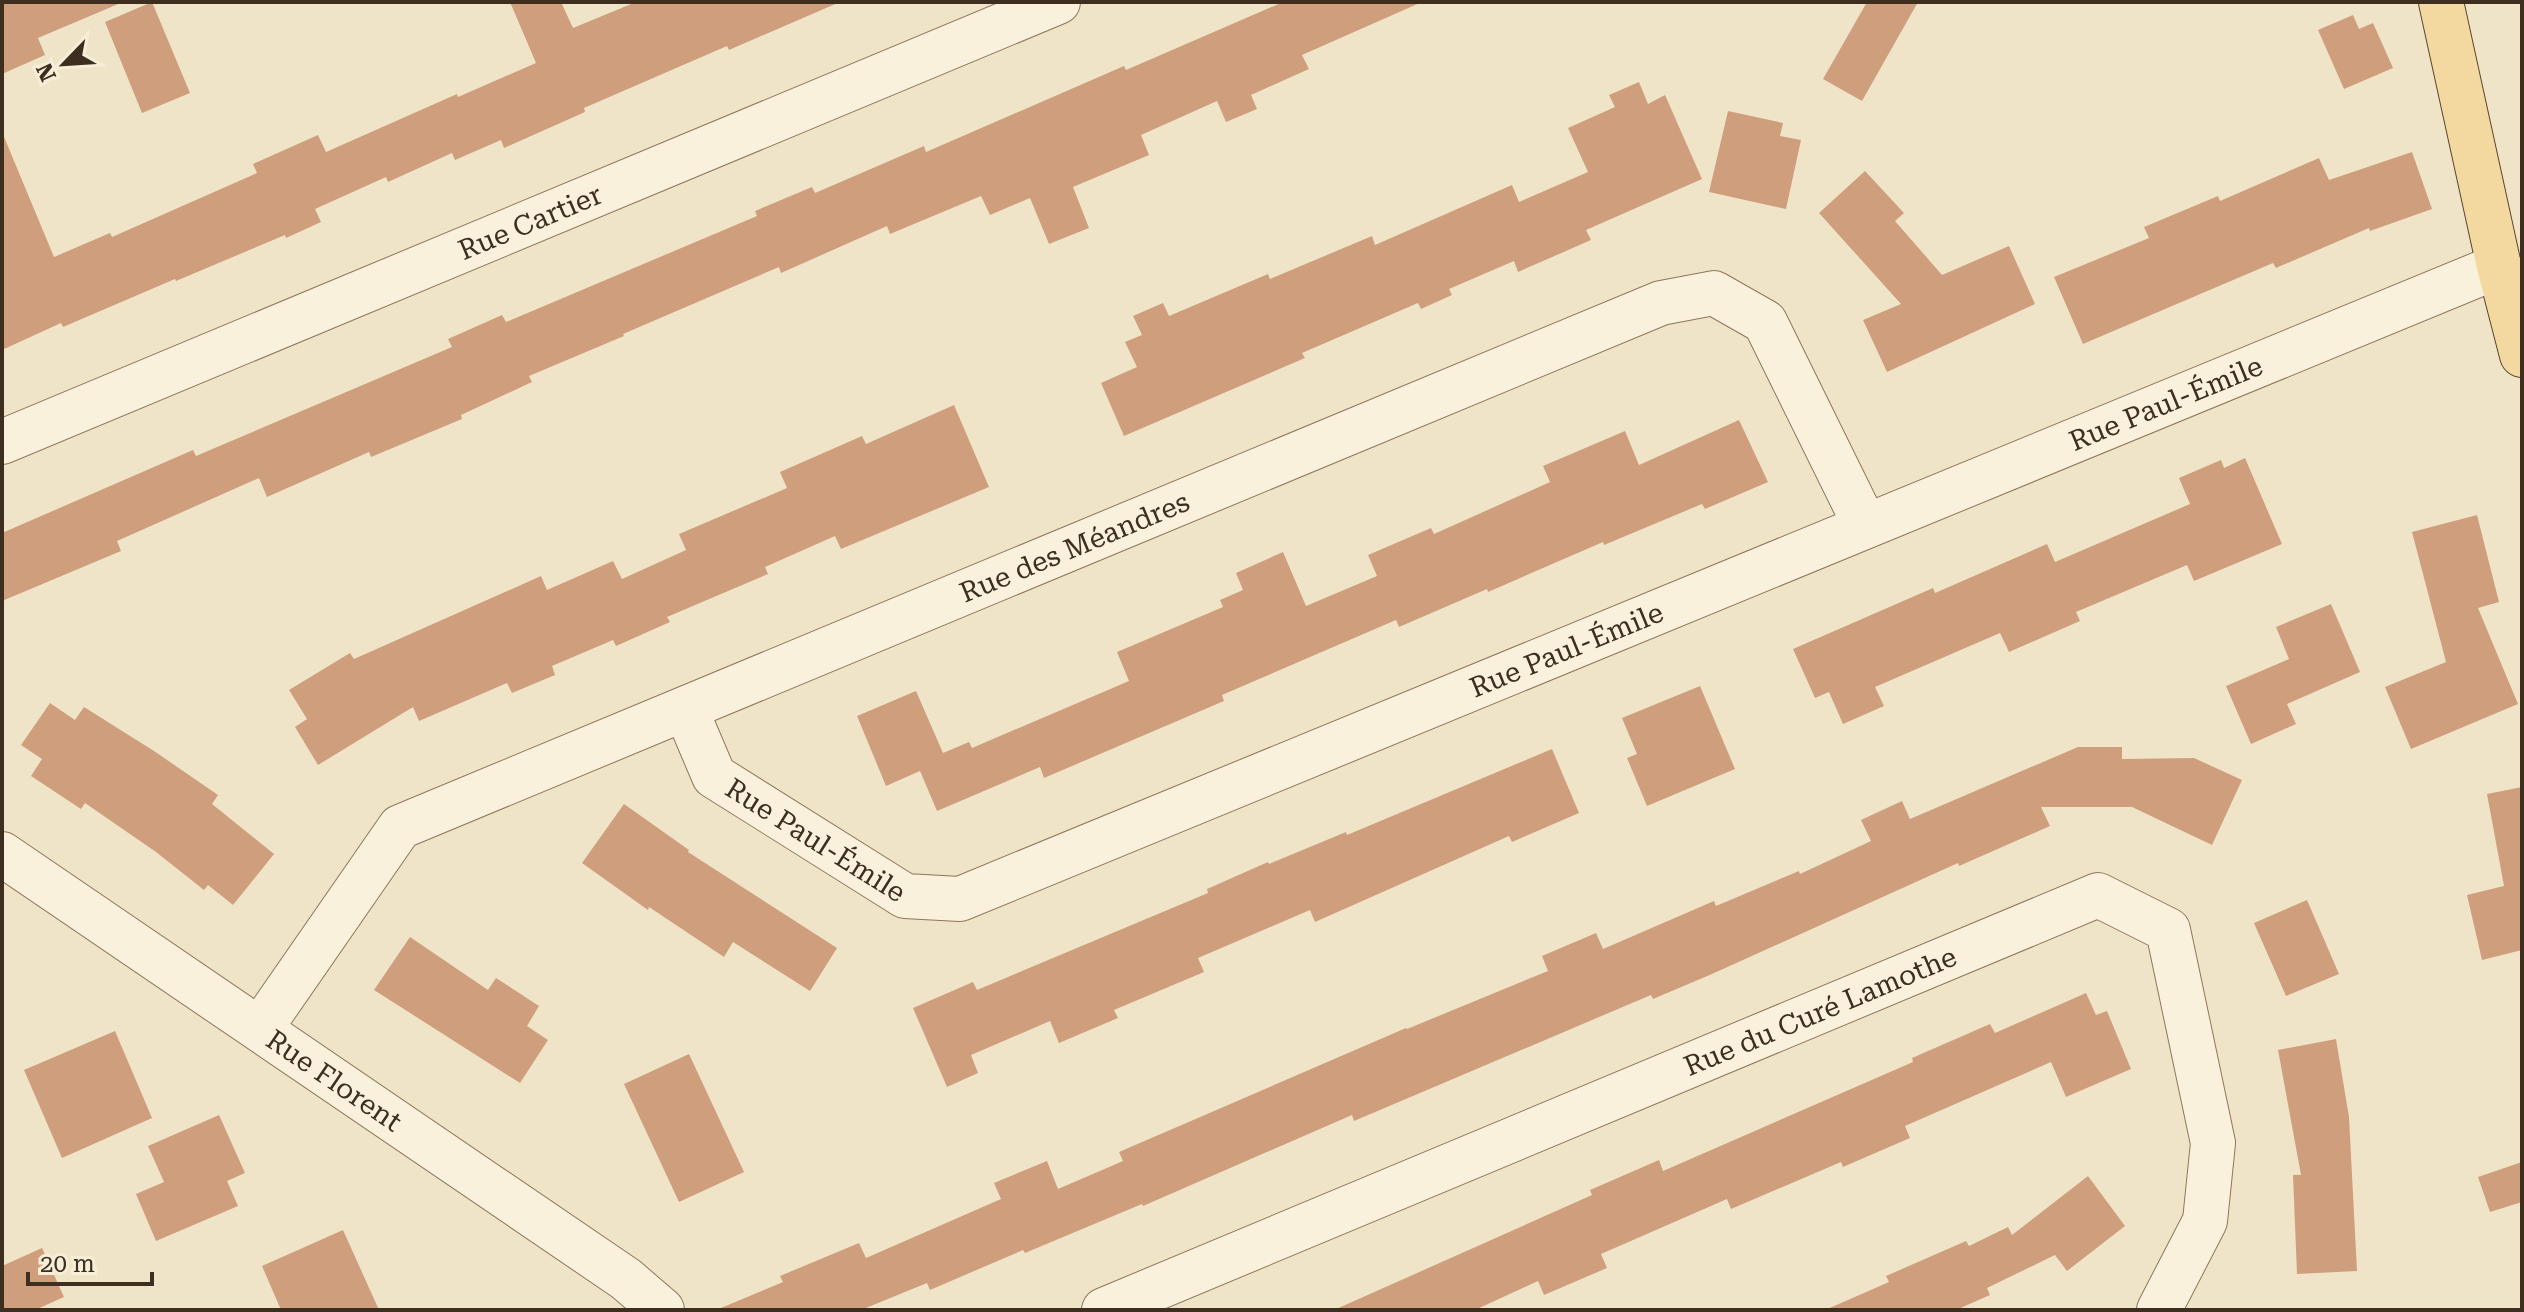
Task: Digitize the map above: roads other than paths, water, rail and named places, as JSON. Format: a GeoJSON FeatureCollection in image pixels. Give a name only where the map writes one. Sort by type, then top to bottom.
{"type":"FeatureCollection","features":[{"type":"Feature","properties":{"kind":"main road"},"geometry":{"type":"LineString","coordinates":[[2441,2],[2499,266],[2522,355]]}},
{"type":"Feature","properties":{"kind":"street","name":"Rue Cartier"},"geometry":{"type":"LineString","coordinates":[[2,442],[1058,2]]}},
{"type":"Feature","properties":{"kind":"street","name":"Rue Paul-Émile"},"geometry":{"type":"LineString","coordinates":[[686,710],[714,776],[905,896],[960,899],[2499,266]]}},
{"type":"Feature","properties":{"kind":"street","name":"Rue des Méandres"},"geometry":{"type":"LineString","coordinates":[[260,1029],[400,827],[1661,303],[1714,293],[1765,322],[1865,525]]}},
{"type":"Feature","properties":{"kind":"street","name":"Rue Florent"},"geometry":{"type":"LineString","coordinates":[[2,854],[626,1279],[662,1310]]}},
{"type":"Feature","properties":{"kind":"street","name":"Rue du Curé Lamothe"},"geometry":{"type":"LineString","coordinates":[[1104,1310],[2098,895],[2168,930],[2213,1143],[2205,1221],[2159,1310]]}}]}
